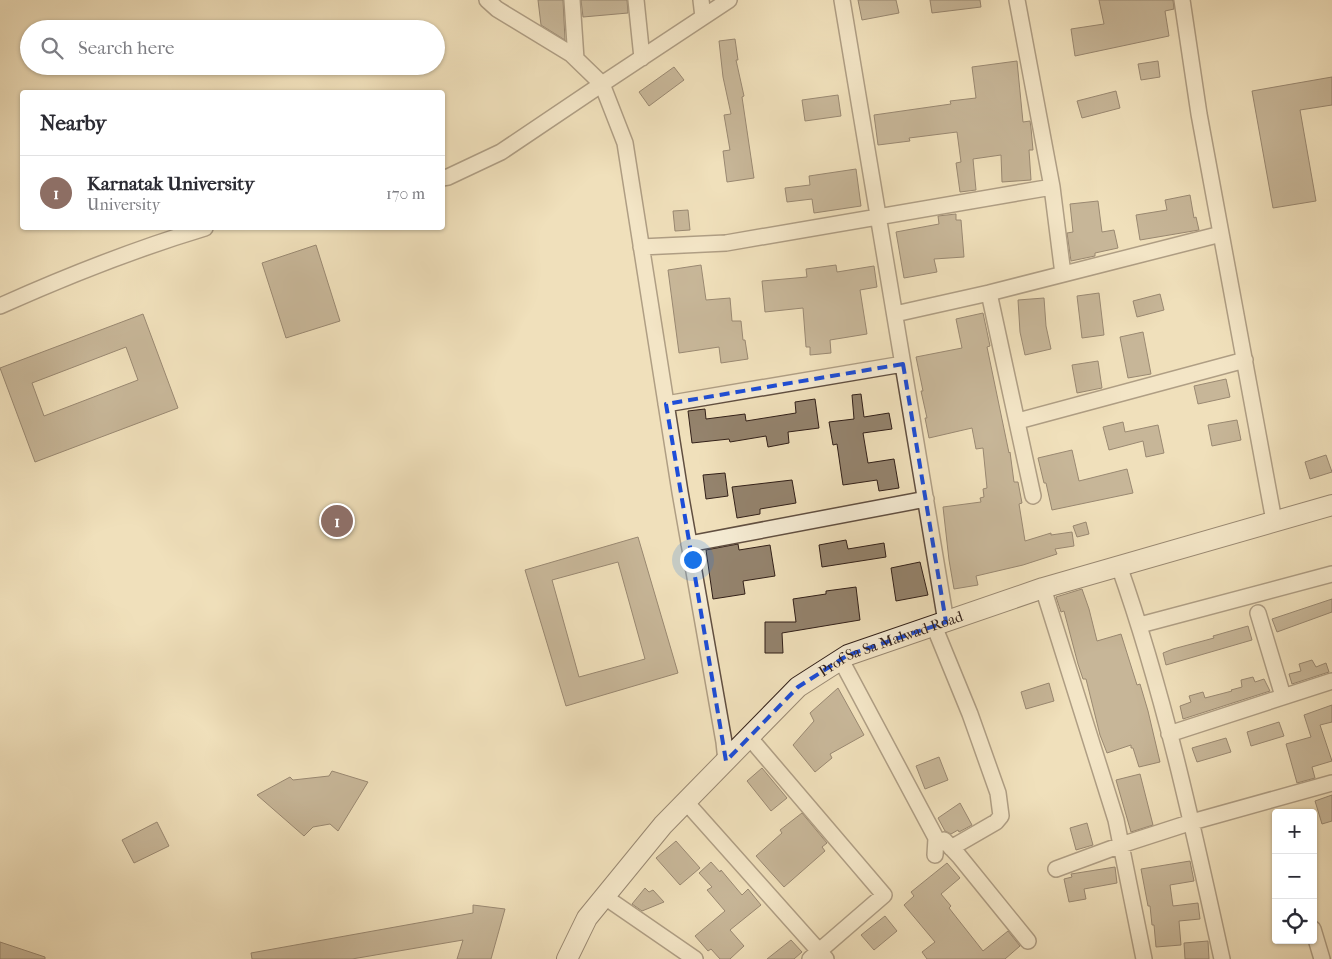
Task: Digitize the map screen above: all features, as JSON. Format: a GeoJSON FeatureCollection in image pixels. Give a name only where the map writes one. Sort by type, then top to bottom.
{"type":"FeatureCollection","features":[{"type":"Feature","properties":{"kind":"street"},"geometry":{"type":"LineString","coordinates":[[487,0],[506,7],[576,58],[602,84],[625,143],[666,404],[726,761]]}},
{"type":"Feature","properties":{"kind":"street"},"geometry":{"type":"LineString","coordinates":[[572,0],[576,58]]}},
{"type":"Feature","properties":{"kind":"street"},"geometry":{"type":"LineString","coordinates":[[636,0],[642,58]]}},
{"type":"Feature","properties":{"kind":"street"},"geometry":{"type":"LineString","coordinates":[[701,0],[704,17]]}},
{"type":"Feature","properties":{"kind":"street"},"geometry":{"type":"LineString","coordinates":[[445,178],[501,152],[729,0]]}},
{"type":"Feature","properties":{"kind":"street"},"geometry":{"type":"LineString","coordinates":[[842,0],[926,499],[940,624],[998,793],[1001,816],[996,822],[951,848]]}},
{"type":"Feature","properties":{"kind":"street"},"geometry":{"type":"LineString","coordinates":[[1017,0],[1052,187],[1063,274]]}},
{"type":"Feature","properties":{"kind":"street"},"geometry":{"type":"LineString","coordinates":[[1182,0],[1199,114],[1274,520]]}},
{"type":"Feature","properties":{"kind":"street"},"geometry":{"type":"LineString","coordinates":[[641,247],[726,243],[1052,187]]}},
{"type":"Feature","properties":{"kind":"street"},"geometry":{"type":"LineString","coordinates":[[0,306],[66,276],[153,244],[198,230]]}},
{"type":"Feature","properties":{"kind":"street"},"geometry":{"type":"LineString","coordinates":[[895,314],[989,293],[1222,234]]}},
{"type":"Feature","properties":{"kind":"street"},"geometry":{"type":"LineString","coordinates":[[989,293],[1033,496]]}},
{"type":"Feature","properties":{"kind":"street"},"geometry":{"type":"LineString","coordinates":[[1018,421],[1245,360]]}},
{"type":"Feature","properties":{"kind":"street"},"geometry":{"type":"LineString","coordinates":[[666,404],[903,364]]}},
{"type":"Feature","properties":{"kind":"street"},"geometry":{"type":"LineString","coordinates":[[689,544],[926,499]]}},
{"type":"Feature","properties":{"kind":"street","name":"Prof Sa Sa Malwad Road"},"geometry":{"type":"LineString","coordinates":[[567,959],[587,918],[663,825],[798,687],[848,656],[1043,588],[1274,520],[1332,505]]}},
{"type":"Feature","properties":{"kind":"street"},"geometry":{"type":"LineString","coordinates":[[1119,566],[1140,625],[1169,734],[1192,822],[1222,959]]}},
{"type":"Feature","properties":{"kind":"street"},"geometry":{"type":"LineString","coordinates":[[1140,625],[1332,574]]}},
{"type":"Feature","properties":{"kind":"street"},"geometry":{"type":"LineString","coordinates":[[1043,588],[1113,812],[1144,959]]}},
{"type":"Feature","properties":{"kind":"street"},"geometry":{"type":"LineString","coordinates":[[1258,613],[1284,696]]}},
{"type":"Feature","properties":{"kind":"street"},"geometry":{"type":"LineString","coordinates":[[842,660],[936,838],[935,854]]}},
{"type":"Feature","properties":{"kind":"street"},"geometry":{"type":"LineString","coordinates":[[1169,734],[1332,681]]}},
{"type":"Feature","properties":{"kind":"street"},"geometry":{"type":"LineString","coordinates":[[686,802],[819,956],[884,895],[749,737]]}},
{"type":"Feature","properties":{"kind":"street"},"geometry":{"type":"LineString","coordinates":[[1056,869],[1192,822],[1279,806],[1332,783]]}},
{"type":"Feature","properties":{"kind":"street"},"geometry":{"type":"LineString","coordinates":[[936,838],[942,839],[951,848],[1028,941]]}},
{"type":"Feature","properties":{"kind":"street"},"geometry":{"type":"LineString","coordinates":[[605,897],[695,959]]}},
{"type":"Feature","properties":{"kind":"street"},"geometry":{"type":"LineString","coordinates":[[1317,942],[1322,959]]}},
{"type":"Feature","properties":{"kind":"highlighted area"},"geometry":{"type":"Polygon","coordinates":[[[903,364],[946,622],[848,655],[798,687],[726,761],[666,404],[903,364]]]}},
{"type":"Feature","properties":{"kind":"building"},"geometry":{"type":"Polygon","coordinates":[[[538,0],[563,0],[565,40],[541,25],[538,0]]]}},
{"type":"Feature","properties":{"kind":"building"},"geometry":{"type":"Polygon","coordinates":[[[581,0],[627,0],[628,13],[583,17],[581,0]]]}},
{"type":"Feature","properties":{"kind":"building"},"geometry":{"type":"Polygon","coordinates":[[[858,0],[896,0],[899,13],[862,20],[858,0]]]}},
{"type":"Feature","properties":{"kind":"building"},"geometry":{"type":"Polygon","coordinates":[[[930,0],[980,0],[981,7],[932,13],[930,0]]]}},
{"type":"Feature","properties":{"kind":"building"},"geometry":{"type":"Polygon","coordinates":[[[1099,0],[1173,0],[1174,9],[1165,11],[1169,36],[1075,56],[1071,29],[1104,24],[1099,0]]]}},
{"type":"Feature","properties":{"kind":"building"},"geometry":{"type":"Polygon","coordinates":[[[735,39],[738,60],[736,60],[744,96],[742,97],[754,178],[727,182],[723,151],[730,150],[724,115],[731,114],[723,77],[719,41],[735,39]]]}},
{"type":"Feature","properties":{"kind":"building"},"geometry":{"type":"Polygon","coordinates":[[[1017,61],[1023,122],[1030,121],[1031,128],[1033,150],[1029,150],[1031,180],[1002,182],[1001,155],[973,159],[976,190],[960,192],[956,163],[961,162],[957,132],[909,138],[910,141],[878,145],[874,115],[951,104],[950,101],[976,98],[972,67],[1017,61]]]}},
{"type":"Feature","properties":{"kind":"building"},"geometry":{"type":"Polygon","coordinates":[[[1158,61],[1160,77],[1141,80],[1138,64],[1158,61]]]}},
{"type":"Feature","properties":{"kind":"building"},"geometry":{"type":"Polygon","coordinates":[[[674,67],[684,80],[649,106],[639,92],[674,67]]]}},
{"type":"Feature","properties":{"kind":"building"},"geometry":{"type":"Polygon","coordinates":[[[1332,77],[1332,105],[1300,110],[1316,201],[1273,208],[1252,91],[1332,77]]]}},
{"type":"Feature","properties":{"kind":"building"},"geometry":{"type":"Polygon","coordinates":[[[1116,91],[1120,108],[1082,118],[1077,101],[1116,91]]]}},
{"type":"Feature","properties":{"kind":"building"},"geometry":{"type":"Polygon","coordinates":[[[838,95],[841,116],[805,121],[802,100],[838,95]]]}},
{"type":"Feature","properties":{"kind":"building"},"geometry":{"type":"Polygon","coordinates":[[[856,169],[861,206],[814,213],[812,199],[787,202],[785,188],[810,185],[809,176],[856,169]]]}},
{"type":"Feature","properties":{"kind":"building"},"geometry":{"type":"Polygon","coordinates":[[[1190,195],[1194,218],[1196,217],[1199,230],[1140,240],[1136,215],[1167,210],[1165,200],[1190,195]]]}},
{"type":"Feature","properties":{"kind":"building"},"geometry":{"type":"Polygon","coordinates":[[[1098,201],[1102,232],[1114,230],[1118,248],[1095,253],[1095,256],[1071,261],[1067,233],[1073,232],[1070,204],[1098,201]]]}},
{"type":"Feature","properties":{"kind":"building"},"geometry":{"type":"Polygon","coordinates":[[[688,210],[690,230],[675,231],[673,211],[688,210]]]}},
{"type":"Feature","properties":{"kind":"building"},"geometry":{"type":"Polygon","coordinates":[[[956,214],[956,220],[961,220],[964,257],[934,259],[937,272],[904,278],[896,232],[939,224],[938,216],[956,214]]]}},
{"type":"Feature","properties":{"kind":"building"},"geometry":{"type":"Polygon","coordinates":[[[316,245],[340,321],[286,338],[262,263],[316,245]]]}},
{"type":"Feature","properties":{"kind":"building"},"geometry":{"type":"Polygon","coordinates":[[[701,265],[706,300],[730,298],[732,321],[741,321],[748,359],[721,363],[719,347],[679,353],[668,270],[701,265]]]}},
{"type":"Feature","properties":{"kind":"building"},"geometry":{"type":"Polygon","coordinates":[[[836,265],[837,272],[874,266],[877,287],[860,290],[867,334],[830,340],[831,353],[810,355],[810,347],[806,347],[803,308],[765,312],[762,281],[807,277],[806,269],[836,265]]]}},
{"type":"Feature","properties":{"kind":"building"},"geometry":{"type":"Polygon","coordinates":[[[1099,293],[1104,335],[1082,338],[1077,296],[1099,293]]]}},
{"type":"Feature","properties":{"kind":"building"},"geometry":{"type":"Polygon","coordinates":[[[1160,294],[1164,310],[1137,317],[1133,301],[1160,294]]]}},
{"type":"Feature","properties":{"kind":"building"},"geometry":{"type":"Polygon","coordinates":[[[1044,298],[1046,326],[1051,349],[1025,355],[1020,332],[1018,300],[1044,298]]]}},
{"type":"Feature","properties":{"kind":"building"},"geometry":{"type":"Polygon","coordinates":[[[983,313],[990,346],[987,347],[1010,452],[1014,482],[1018,482],[1022,503],[1019,504],[1025,541],[1051,533],[1051,535],[1072,532],[1074,546],[1055,549],[1057,554],[1023,565],[976,576],[978,585],[954,589],[943,507],[981,502],[980,498],[984,497],[983,489],[987,488],[983,448],[976,449],[972,428],[929,438],[921,391],[923,391],[916,357],[962,348],[956,319],[983,313]]]}},
{"type":"Feature","properties":{"kind":"building"},"geometry":{"type":"Polygon","coordinates":[[[143,314],[178,408],[35,462],[0,368],[143,314]],[[126,347],[32,383],[44,416],[138,380],[126,347]]]}},
{"type":"Feature","properties":{"kind":"building"},"geometry":{"type":"Polygon","coordinates":[[[1143,332],[1151,374],[1128,378],[1120,337],[1143,332]]]}},
{"type":"Feature","properties":{"kind":"building"},"geometry":{"type":"Polygon","coordinates":[[[1098,361],[1102,388],[1077,393],[1072,365],[1098,361]]]}},
{"type":"Feature","properties":{"kind":"building"},"geometry":{"type":"Polygon","coordinates":[[[1226,379],[1230,397],[1198,404],[1194,386],[1226,379]]]}},
{"type":"Feature","properties":{"kind":"building"},"geometry":{"type":"Polygon","coordinates":[[[861,394],[864,417],[889,413],[892,429],[863,433],[868,463],[894,459],[899,488],[879,491],[877,480],[843,485],[837,444],[833,445],[829,422],[854,419],[852,395],[861,394]]]}},
{"type":"Feature","properties":{"kind":"building"},"geometry":{"type":"Polygon","coordinates":[[[815,399],[819,428],[788,432],[789,443],[768,447],[766,436],[730,442],[729,439],[692,443],[688,411],[705,409],[706,419],[745,414],[746,421],[796,413],[795,402],[815,399]]]}},
{"type":"Feature","properties":{"kind":"building"},"geometry":{"type":"Polygon","coordinates":[[[1237,420],[1241,440],[1212,446],[1208,425],[1237,420]]]}},
{"type":"Feature","properties":{"kind":"building"},"geometry":{"type":"Polygon","coordinates":[[[1123,422],[1125,432],[1158,425],[1164,453],[1146,457],[1143,441],[1109,450],[1103,427],[1123,422]]]}},
{"type":"Feature","properties":{"kind":"building"},"geometry":{"type":"Polygon","coordinates":[[[1072,450],[1079,481],[1127,469],[1133,493],[1052,510],[1038,458],[1072,450]]]}},
{"type":"Feature","properties":{"kind":"building"},"geometry":{"type":"Polygon","coordinates":[[[1326,455],[1332,472],[1310,479],[1305,462],[1326,455]]]}},
{"type":"Feature","properties":{"kind":"building"},"geometry":{"type":"Polygon","coordinates":[[[725,473],[728,496],[706,499],[703,475],[725,473]]]}},
{"type":"Feature","properties":{"kind":"building"},"geometry":{"type":"Polygon","coordinates":[[[792,480],[796,503],[760,509],[760,514],[737,518],[732,487],[792,480]]]}},
{"type":"Feature","properties":{"kind":"building"},"geometry":{"type":"Polygon","coordinates":[[[1086,522],[1089,534],[1077,537],[1073,526],[1086,522]]]}},
{"type":"Feature","properties":{"kind":"building"},"geometry":{"type":"Polygon","coordinates":[[[638,537],[678,673],[566,706],[525,570],[638,537]],[[618,562],[552,580],[579,677],[645,659],[618,562]]]}},
{"type":"Feature","properties":{"kind":"building"},"geometry":{"type":"Polygon","coordinates":[[[846,540],[848,549],[884,543],[886,557],[822,567],[819,545],[846,540]]]}},
{"type":"Feature","properties":{"kind":"building"},"geometry":{"type":"Polygon","coordinates":[[[738,544],[739,550],[770,545],[775,576],[743,581],[745,594],[713,599],[706,550],[738,544]]]}},
{"type":"Feature","properties":{"kind":"building"},"geometry":{"type":"Polygon","coordinates":[[[920,562],[928,595],[896,601],[891,568],[920,562]]]}},
{"type":"Feature","properties":{"kind":"building"},"geometry":{"type":"Polygon","coordinates":[[[856,587],[860,620],[782,633],[783,653],[765,653],[765,622],[796,622],[793,599],[826,594],[826,591],[856,587]]]}},
{"type":"Feature","properties":{"kind":"building"},"geometry":{"type":"Polygon","coordinates":[[[1082,589],[1097,641],[1121,634],[1137,685],[1140,684],[1160,762],[1139,767],[1131,745],[1107,753],[1100,735],[1086,679],[1083,679],[1078,664],[1064,611],[1061,612],[1056,597],[1082,589]]]}},
{"type":"Feature","properties":{"kind":"building"},"geometry":{"type":"Polygon","coordinates":[[[1332,599],[1332,612],[1277,632],[1272,619],[1332,599]]]}},
{"type":"Feature","properties":{"kind":"building"},"geometry":{"type":"Polygon","coordinates":[[[1248,626],[1252,640],[1166,665],[1163,653],[1248,626]]]}},
{"type":"Feature","properties":{"kind":"building"},"geometry":{"type":"Polygon","coordinates":[[[1312,660],[1316,667],[1326,663],[1329,672],[1292,684],[1289,674],[1301,671],[1299,664],[1312,660]]]}},
{"type":"Feature","properties":{"kind":"building"},"geometry":{"type":"Polygon","coordinates":[[[1253,677],[1255,682],[1264,679],[1270,691],[1183,719],[1180,706],[1191,702],[1189,696],[1203,692],[1205,698],[1232,691],[1242,687],[1241,680],[1253,677]]]}},
{"type":"Feature","properties":{"kind":"building"},"geometry":{"type":"Polygon","coordinates":[[[1049,683],[1054,701],[1026,709],[1021,692],[1049,683]]]}},
{"type":"Feature","properties":{"kind":"building"},"geometry":{"type":"Polygon","coordinates":[[[838,688],[864,735],[830,754],[832,758],[815,772],[793,745],[814,721],[810,713],[838,688]]]}},
{"type":"Feature","properties":{"kind":"building"},"geometry":{"type":"Polygon","coordinates":[[[1332,705],[1332,722],[1320,725],[1332,761],[1312,767],[1315,778],[1297,783],[1286,744],[1311,737],[1304,715],[1332,705]]]}},
{"type":"Feature","properties":{"kind":"building"},"geometry":{"type":"Polygon","coordinates":[[[1279,722],[1284,736],[1251,746],[1247,732],[1279,722]]]}},
{"type":"Feature","properties":{"kind":"building"},"geometry":{"type":"Polygon","coordinates":[[[1226,738],[1231,752],[1197,762],[1192,748],[1226,738]]]}},
{"type":"Feature","properties":{"kind":"building"},"geometry":{"type":"Polygon","coordinates":[[[939,757],[948,780],[925,789],[916,766],[939,757]]]}},
{"type":"Feature","properties":{"kind":"building"},"geometry":{"type":"Polygon","coordinates":[[[762,768],[787,798],[771,811],[747,781],[762,768]]]}},
{"type":"Feature","properties":{"kind":"building"},"geometry":{"type":"Polygon","coordinates":[[[332,771],[368,782],[338,831],[330,824],[313,827],[304,836],[257,795],[290,777],[293,780],[329,776],[332,771]]]}},
{"type":"Feature","properties":{"kind":"building"},"geometry":{"type":"Polygon","coordinates":[[[1140,774],[1153,825],[1131,832],[1116,780],[1140,774]]]}},
{"type":"Feature","properties":{"kind":"building"},"geometry":{"type":"Polygon","coordinates":[[[1332,795],[1332,821],[1322,824],[1315,801],[1332,795]]]}},
{"type":"Feature","properties":{"kind":"building"},"geometry":{"type":"Polygon","coordinates":[[[960,803],[972,825],[951,834],[945,831],[938,818],[960,803]]]}},
{"type":"Feature","properties":{"kind":"building"},"geometry":{"type":"Polygon","coordinates":[[[802,813],[827,843],[822,847],[825,851],[784,887],[756,856],[782,833],[780,830],[802,813]]]}},
{"type":"Feature","properties":{"kind":"building"},"geometry":{"type":"Polygon","coordinates":[[[157,822],[169,846],[134,863],[122,840],[157,822]]]}},
{"type":"Feature","properties":{"kind":"building"},"geometry":{"type":"Polygon","coordinates":[[[1087,823],[1093,845],[1076,850],[1070,828],[1087,823]]]}},
{"type":"Feature","properties":{"kind":"building"},"geometry":{"type":"Polygon","coordinates":[[[676,841],[700,868],[680,885],[656,858],[676,841]]]}},
{"type":"Feature","properties":{"kind":"building"},"geometry":{"type":"Polygon","coordinates":[[[1190,861],[1194,881],[1170,885],[1173,906],[1198,903],[1200,919],[1179,921],[1181,945],[1156,947],[1154,925],[1152,925],[1150,906],[1148,906],[1141,869],[1190,861]]]}},
{"type":"Feature","properties":{"kind":"building"},"geometry":{"type":"Polygon","coordinates":[[[711,862],[720,872],[721,870],[742,895],[748,889],[761,905],[730,930],[744,946],[730,959],[720,959],[711,949],[708,951],[695,936],[725,911],[707,890],[712,887],[699,873],[711,862]]]}},
{"type":"Feature","properties":{"kind":"building"},"geometry":{"type":"Polygon","coordinates":[[[947,863],[960,878],[941,894],[951,906],[949,908],[983,951],[1008,931],[1020,946],[1005,959],[927,959],[922,952],[935,942],[904,905],[914,896],[911,892],[947,863]]]}},
{"type":"Feature","properties":{"kind":"building"},"geometry":{"type":"Polygon","coordinates":[[[1115,867],[1117,883],[1084,889],[1086,899],[1069,902],[1064,879],[1072,877],[1071,874],[1115,867]]]}},
{"type":"Feature","properties":{"kind":"building"},"geometry":{"type":"Polygon","coordinates":[[[645,888],[649,892],[653,890],[664,902],[642,911],[632,904],[645,888]]]}},
{"type":"Feature","properties":{"kind":"building"},"geometry":{"type":"Polygon","coordinates":[[[473,905],[505,909],[491,959],[457,959],[463,940],[352,959],[252,959],[251,953],[473,913],[473,905]]]}},
{"type":"Feature","properties":{"kind":"building"},"geometry":{"type":"Polygon","coordinates":[[[885,916],[897,931],[874,950],[861,935],[885,916]]]}},
{"type":"Feature","properties":{"kind":"building"},"geometry":{"type":"Polygon","coordinates":[[[791,940],[802,952],[794,959],[767,959],[791,940]]]}},
{"type":"Feature","properties":{"kind":"building"},"geometry":{"type":"Polygon","coordinates":[[[1208,941],[1209,959],[1185,959],[1184,943],[1208,941]]]}},
{"type":"Feature","properties":{"kind":"building"},"geometry":{"type":"Polygon","coordinates":[[[0,942],[45,957],[45,959],[0,959],[0,942]]]}},
{"type":"Feature","properties":{"kind":"place","name":"Karnatak University"},"geometry":{"type":"Point","coordinates":[337,521]}}]}
